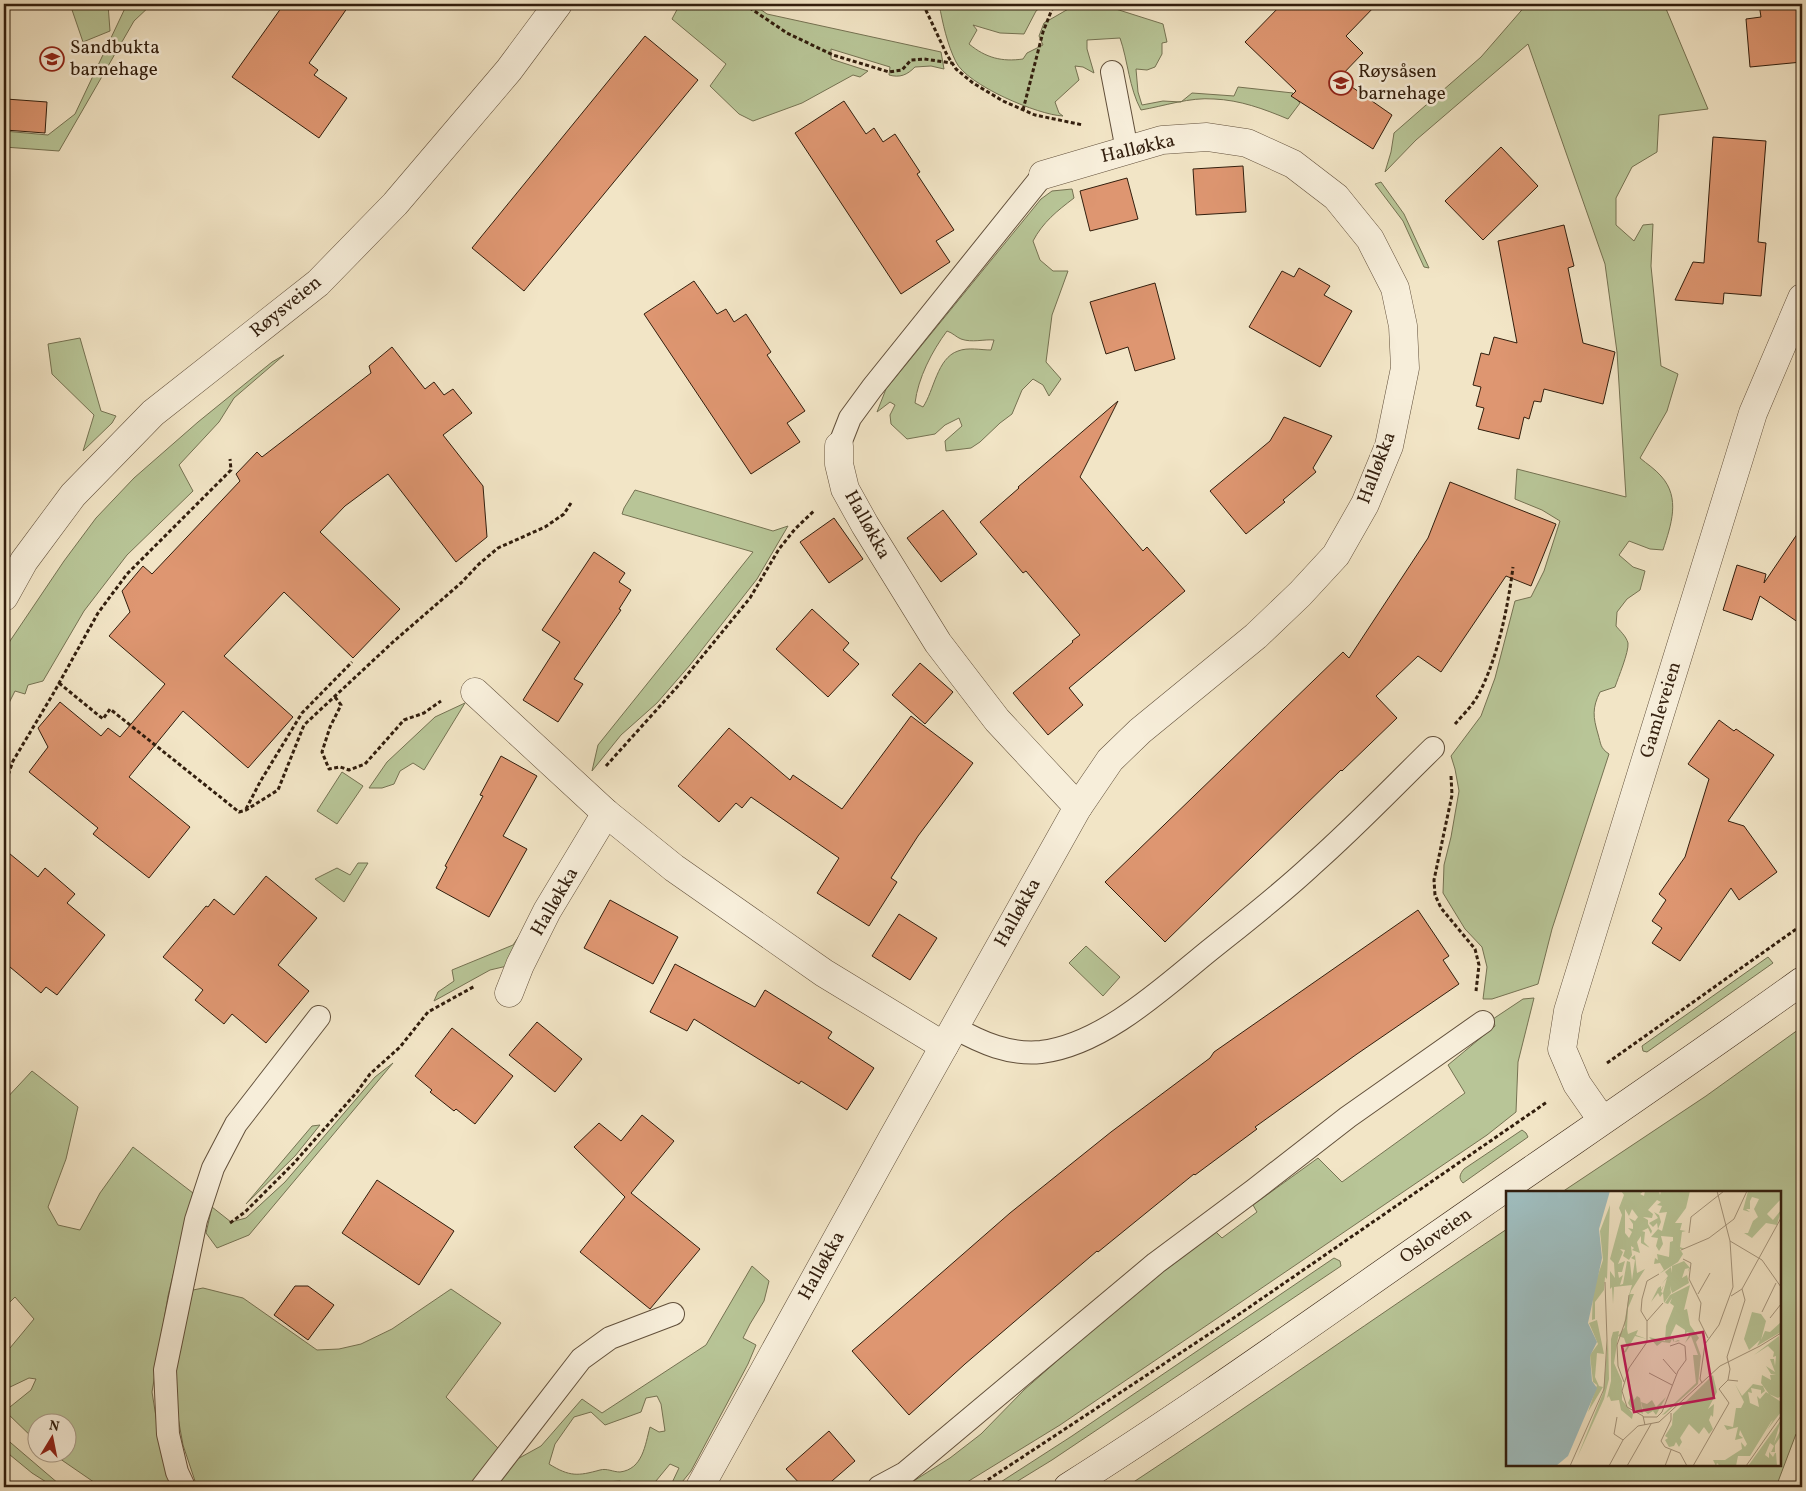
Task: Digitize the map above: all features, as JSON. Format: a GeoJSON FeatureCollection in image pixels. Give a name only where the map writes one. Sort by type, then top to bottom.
{"type":"FeatureCollection","features":[{"type":"Feature","properties":{"kind":"street","name":"Røysveien"},"geometry":{"type":"LineString","coordinates":[[4,597],[24,560],[73,495],[153,413],[318,283],[395,204],[509,70],[558,4]]}},
{"type":"Feature","properties":{"kind":"street","name":"Halløkka"},"geometry":{"type":"LineString","coordinates":[[700,1487],[1078,807],[1110,760],[1140,731],[1256,636],[1300,594],[1336,555],[1364,504],[1389,446],[1405,368],[1403,326],[1395,288],[1370,239],[1336,197],[1293,164],[1247,143],[1207,137],[1162,140],[1043,175]]}},
{"type":"Feature","properties":{"kind":"street","name":"Gamleveien"},"geometry":{"type":"LineString","coordinates":[[1602,1120],[1577,1084],[1562,1049],[1568,1011],[1753,413],[1802,298]]}},
{"type":"Feature","properties":{"kind":"street","name":"Halløkka"},"geometry":{"type":"LineString","coordinates":[[839,446],[839,464],[845,490],[938,643],[997,720],[1078,807]]}},
{"type":"Feature","properties":{"kind":"street"},"geometry":{"type":"LineString","coordinates":[[475,692],[596,804],[674,868],[824,973],[950,1037]]}},
{"type":"Feature","properties":{"kind":"street","name":"Halløkka"},"geometry":{"type":"LineString","coordinates":[[509,993],[520,965],[596,804]]}},
{"type":"Feature","properties":{"kind":"street","name":"Osloveien"},"geometry":{"type":"LineString","coordinates":[[1068,1487],[1276,1348],[1802,981]]}},
{"type":"Feature","properties":{"kind":"lane"},"geometry":{"type":"LineString","coordinates":[[1112,72],[1120,123],[1127,150]]}},
{"type":"Feature","properties":{"kind":"lane","name":"Halløkka"},"geometry":{"type":"LineString","coordinates":[[839,446],[850,418],[872,388],[1043,175]]}},
{"type":"Feature","properties":{"kind":"lane"},"geometry":{"type":"LineString","coordinates":[[950,1037],[977,1040],[995,1048],[1016,1052],[1041,1052],[1070,1046],[1106,1028],[1144,1004],[1313,864],[1433,748]]}},
{"type":"Feature","properties":{"kind":"lane"},"geometry":{"type":"LineString","coordinates":[[184,1487],[176,1472],[168,1434],[165,1370],[196,1220],[212,1168],[236,1124],[318,1017]]}},
{"type":"Feature","properties":{"kind":"lane"},"geometry":{"type":"LineString","coordinates":[[879,1487],[905,1473],[1156,1263],[1348,1117],[1482,1022]]}},
{"type":"Feature","properties":{"kind":"lane"},"geometry":{"type":"LineString","coordinates":[[482,1487],[581,1359],[610,1338],[673,1314]]}},
{"type":"Feature","properties":{"kind":"path"},"geometry":{"type":"LineString","coordinates":[[744,4],[787,33],[825,51],[890,72],[902,70],[911,60],[924,59],[952,63]]}},
{"type":"Feature","properties":{"kind":"path"},"geometry":{"type":"LineString","coordinates":[[923,4],[952,63],[956,69],[973,83],[1003,101],[1035,115],[1092,127],[1120,123]]}},
{"type":"Feature","properties":{"kind":"path"},"geometry":{"type":"LineString","coordinates":[[1023,110],[1043,32],[1054,4]]}},
{"type":"Feature","properties":{"kind":"path"},"geometry":{"type":"LineString","coordinates":[[4,787],[13,761],[98,613],[127,574],[231,470],[230,459]]}},
{"type":"Feature","properties":{"kind":"path"},"geometry":{"type":"LineString","coordinates":[[596,804],[608,762],[678,686],[750,598],[779,549],[795,530],[828,498],[845,490]]}},
{"type":"Feature","properties":{"kind":"path"},"geometry":{"type":"LineString","coordinates":[[59,683],[103,718],[110,710],[239,812],[246,810],[278,790],[304,725],[498,548],[545,527],[564,514],[571,503]]}},
{"type":"Feature","properties":{"kind":"path"},"geometry":{"type":"LineString","coordinates":[[1482,1022],[1475,1003],[1479,965],[1475,950],[1441,908],[1436,895],[1434,880],[1452,795],[1451,778],[1447,764],[1433,748],[1448,734],[1477,697],[1498,641],[1513,567]]}},
{"type":"Feature","properties":{"kind":"path"},"geometry":{"type":"LineString","coordinates":[[246,810],[260,782],[302,713],[352,662]]}},
{"type":"Feature","properties":{"kind":"path"},"geometry":{"type":"LineString","coordinates":[[335,697],[341,705],[330,728],[322,752],[329,769],[340,767],[349,770],[365,764],[404,720],[424,713]]}},
{"type":"Feature","properties":{"kind":"path"},"geometry":{"type":"LineString","coordinates":[[977,1487],[1238,1315],[1526,1116],[1577,1084],[1802,925]]}},
{"type":"Feature","properties":{"kind":"path"},"geometry":{"type":"LineString","coordinates":[[188,1252],[207,1241],[244,1212],[287,1170],[351,1099],[370,1074],[400,1047],[428,1012],[497,975],[520,965]]}},
{"type":"Feature","properties":{"kind":"green space"},"geometry":{"type":"Polygon","coordinates":[[[70,4],[108,4],[110,31],[83,42],[70,4]]]}},
{"type":"Feature","properties":{"kind":"green space"},"geometry":{"type":"Polygon","coordinates":[[[127,4],[152,4],[134,21],[59,151],[4,147],[4,131],[48,135],[75,114],[127,4]]]}},
{"type":"Feature","properties":{"kind":"green space"},"geometry":{"type":"Polygon","coordinates":[[[680,4],[753,4],[767,14],[941,52],[944,69],[931,66],[915,67],[903,75],[893,76],[889,75],[890,67],[831,49],[831,59],[868,71],[860,77],[853,75],[802,103],[753,121],[739,114],[710,86],[726,64],[672,19],[680,4]]]}},
{"type":"Feature","properties":{"kind":"green space"},"geometry":{"type":"Polygon","coordinates":[[[939,4],[1045,4],[1036,11],[1024,34],[1000,33],[973,25],[977,30],[969,44],[988,56],[1008,60],[1023,59],[1027,53],[1043,45],[1039,36],[1044,23],[1070,8],[1070,4],[1100,4],[1163,24],[1167,42],[1162,43],[1162,54],[1155,67],[1147,70],[1136,69],[1138,92],[1142,105],[1163,101],[1179,102],[1141,110],[1131,84],[1120,38],[1087,40],[1087,49],[1094,73],[1083,67],[1075,66],[1079,80],[1055,102],[1059,113],[1063,116],[1021,105],[988,89],[963,71],[956,62],[950,48],[939,4]]]}},
{"type":"Feature","properties":{"kind":"green space"},"geometry":{"type":"Polygon","coordinates":[[[1527,4],[1664,4],[1708,109],[1659,115],[1657,152],[1632,167],[1616,198],[1616,225],[1634,241],[1643,225],[1653,224],[1651,266],[1661,366],[1678,374],[1667,411],[1640,458],[1659,473],[1667,484],[1673,502],[1671,521],[1663,550],[1650,549],[1629,541],[1619,555],[1633,567],[1645,571],[1640,590],[1627,599],[1617,612],[1616,626],[1627,640],[1627,652],[1615,687],[1600,692],[1594,713],[1601,746],[1609,754],[1552,929],[1538,984],[1492,999],[1483,999],[1487,967],[1482,947],[1465,929],[1443,893],[1444,865],[1459,791],[1451,756],[1481,716],[1495,678],[1515,601],[1531,597],[1544,571],[1560,521],[1542,510],[1515,499],[1517,469],[1626,497],[1617,352],[1605,264],[1528,44],[1416,140],[1385,172],[1394,133],[1481,57],[1527,4]]]}},
{"type":"Feature","properties":{"kind":"green space"},"geometry":{"type":"Polygon","coordinates":[[[1238,87],[1293,93],[1292,95],[1300,103],[1288,119],[1233,101],[1196,99],[1182,101],[1192,93],[1234,96],[1238,87]]]}},
{"type":"Feature","properties":{"kind":"green space"},"geometry":{"type":"Polygon","coordinates":[[[1381,182],[1404,214],[1429,268],[1424,267],[1403,221],[1375,184],[1381,182]]]}},
{"type":"Feature","properties":{"kind":"green space"},"geometry":{"type":"Polygon","coordinates":[[[1072,189],[1074,198],[1046,222],[1033,241],[1040,260],[1053,271],[1068,271],[1052,315],[1046,362],[1061,379],[1049,396],[1043,385],[1033,379],[1022,390],[1012,414],[971,448],[946,451],[945,441],[962,426],[959,418],[945,425],[935,434],[907,439],[891,424],[890,415],[895,405],[890,402],[877,412],[886,389],[1041,199],[1052,191],[1072,189]],[[947,331],[926,365],[919,384],[915,403],[923,407],[945,360],[958,351],[966,349],[991,350],[994,340],[965,340],[947,331]]]}},
{"type":"Feature","properties":{"kind":"green space"},"geometry":{"type":"Polygon","coordinates":[[[80,338],[101,411],[116,416],[112,423],[83,451],[94,415],[52,374],[48,344],[80,338]]]}},
{"type":"Feature","properties":{"kind":"green space"},"geometry":{"type":"Polygon","coordinates":[[[284,355],[234,398],[219,422],[179,465],[193,491],[127,555],[84,611],[43,681],[28,685],[25,694],[15,691],[4,713],[4,654],[10,641],[64,561],[96,518],[134,478],[198,422],[272,362],[284,355]]]}},
{"type":"Feature","properties":{"kind":"green space"},"geometry":{"type":"Polygon","coordinates":[[[635,490],[773,531],[788,526],[757,579],[690,665],[657,703],[621,735],[592,771],[598,745],[753,552],[622,514],[635,490]]]}},
{"type":"Feature","properties":{"kind":"green space"},"geometry":{"type":"Polygon","coordinates":[[[465,703],[424,770],[413,763],[400,771],[394,784],[382,788],[369,788],[387,762],[435,717],[465,703]]]}},
{"type":"Feature","properties":{"kind":"green space"},"geometry":{"type":"Polygon","coordinates":[[[342,772],[363,786],[337,824],[317,811],[342,772]]]}},
{"type":"Feature","properties":{"kind":"green space"},"geometry":{"type":"Polygon","coordinates":[[[358,863],[368,863],[344,902],[315,879],[337,868],[350,875],[358,863]]]}},
{"type":"Feature","properties":{"kind":"green space"},"geometry":{"type":"Polygon","coordinates":[[[526,926],[507,966],[490,970],[434,1001],[438,992],[454,981],[452,970],[513,945],[526,926]]]}},
{"type":"Feature","properties":{"kind":"green space"},"geometry":{"type":"Polygon","coordinates":[[[1086,946],[1120,977],[1103,996],[1069,963],[1086,946]]]}},
{"type":"Feature","properties":{"kind":"green space"},"geometry":{"type":"Polygon","coordinates":[[[1768,957],[1773,963],[1647,1052],[1643,1051],[1642,1046],[1768,957]]]}},
{"type":"Feature","properties":{"kind":"green space"},"geometry":{"type":"Polygon","coordinates":[[[1534,998],[1518,1062],[1516,1112],[1487,1135],[1060,1425],[959,1487],[904,1487],[950,1458],[981,1434],[1024,1390],[1132,1295],[1216,1232],[1222,1238],[1257,1212],[1253,1205],[1318,1158],[1342,1182],[1465,1093],[1448,1065],[1495,1026],[1493,1019],[1523,999],[1534,998]]]}},
{"type":"Feature","properties":{"kind":"green space"},"geometry":{"type":"Polygon","coordinates":[[[1802,1027],[1802,1434],[1796,1434],[1776,1487],[1241,1487],[1243,1482],[1233,1487],[1126,1487],[1506,1230],[1506,1466],[1781,1466],[1781,1191],[1564,1191],[1706,1096],[1802,1027]]]}},
{"type":"Feature","properties":{"kind":"green space"},"geometry":{"type":"Polygon","coordinates":[[[393,1063],[249,1235],[217,1248],[206,1233],[212,1207],[231,1222],[246,1218],[285,1182],[375,1077],[393,1063]]]}},
{"type":"Feature","properties":{"kind":"green space"},"geometry":{"type":"Polygon","coordinates":[[[32,1071],[78,1107],[66,1159],[48,1207],[58,1225],[80,1230],[100,1193],[133,1147],[193,1193],[168,1296],[152,1392],[160,1442],[173,1487],[101,1487],[68,1464],[78,1464],[78,1414],[28,1414],[28,1433],[5,1411],[31,1390],[36,1379],[29,1378],[8,1388],[5,1354],[34,1319],[15,1297],[4,1308],[4,1101],[32,1071]]]}},
{"type":"Feature","properties":{"kind":"green space"},"geometry":{"type":"Polygon","coordinates":[[[320,1125],[295,1156],[246,1204],[312,1126],[320,1125]]]}},
{"type":"Feature","properties":{"kind":"green space"},"geometry":{"type":"Polygon","coordinates":[[[1522,1130],[1528,1137],[1463,1183],[1460,1176],[1464,1169],[1522,1130]]]}},
{"type":"Feature","properties":{"kind":"green space"},"geometry":{"type":"Polygon","coordinates":[[[1334,1258],[1340,1261],[1341,1266],[1052,1460],[1008,1487],[993,1487],[1072,1436],[1334,1258]]]}},
{"type":"Feature","properties":{"kind":"green space"},"geometry":{"type":"Polygon","coordinates":[[[752,1266],[769,1281],[764,1301],[743,1338],[756,1345],[748,1364],[691,1471],[678,1487],[670,1487],[679,1468],[670,1464],[651,1487],[629,1487],[620,1481],[606,1482],[596,1487],[493,1487],[512,1462],[541,1446],[582,1399],[602,1413],[706,1345],[752,1266]],[[657,1396],[646,1398],[641,1412],[605,1425],[591,1412],[574,1417],[555,1444],[549,1464],[574,1474],[603,1470],[620,1472],[628,1470],[634,1466],[642,1455],[650,1427],[659,1432],[665,1431],[661,1404],[657,1396]]]}},
{"type":"Feature","properties":{"kind":"green space"},"geometry":{"type":"Polygon","coordinates":[[[203,1288],[243,1298],[317,1350],[339,1349],[361,1344],[392,1329],[451,1289],[501,1323],[446,1397],[502,1452],[474,1487],[197,1487],[183,1445],[174,1386],[182,1330],[193,1290],[203,1288]]]}},
{"type":"Feature","properties":{"kind":"green space"},"geometry":{"type":"Polygon","coordinates":[[[4,1437],[28,1458],[28,1464],[36,1464],[65,1487],[54,1487],[32,1473],[4,1450],[4,1437]]]}},
{"type":"Feature","properties":{"kind":"building"},"geometry":{"type":"Polygon","coordinates":[[[284,4],[350,4],[309,63],[318,70],[314,75],[347,98],[319,138],[232,77],[284,4]]]}},
{"type":"Feature","properties":{"kind":"building"},"geometry":{"type":"Polygon","coordinates":[[[1282,4],[1377,4],[1346,36],[1363,53],[1339,78],[1392,115],[1373,149],[1291,96],[1296,91],[1245,42],[1282,4]]]}},
{"type":"Feature","properties":{"kind":"building"},"geometry":{"type":"Polygon","coordinates":[[[1759,4],[1802,4],[1802,62],[1750,67],[1746,19],[1761,17],[1759,4]]]}},
{"type":"Feature","properties":{"kind":"building"},"geometry":{"type":"Polygon","coordinates":[[[645,36],[698,80],[524,291],[472,248],[645,36]]]}},
{"type":"Feature","properties":{"kind":"building"},"geometry":{"type":"Polygon","coordinates":[[[6,99],[47,102],[45,133],[5,130],[6,99]]]}},
{"type":"Feature","properties":{"kind":"building"},"geometry":{"type":"Polygon","coordinates":[[[844,101],[866,134],[874,128],[883,142],[895,134],[920,172],[917,174],[954,230],[936,241],[950,262],[901,294],[795,133],[844,101]]]}},
{"type":"Feature","properties":{"kind":"building"},"geometry":{"type":"Polygon","coordinates":[[[1713,137],[1766,141],[1758,242],[1766,243],[1761,296],[1724,293],[1723,304],[1675,300],[1693,262],[1704,263],[1713,137]]]}},
{"type":"Feature","properties":{"kind":"building"},"geometry":{"type":"Polygon","coordinates":[[[1501,147],[1538,186],[1483,240],[1445,201],[1501,147]]]}},
{"type":"Feature","properties":{"kind":"building"},"geometry":{"type":"Polygon","coordinates":[[[1243,166],[1246,212],[1196,215],[1193,169],[1243,166]]]}},
{"type":"Feature","properties":{"kind":"building"},"geometry":{"type":"Polygon","coordinates":[[[1127,178],[1138,219],[1090,231],[1080,191],[1127,178]]]}},
{"type":"Feature","properties":{"kind":"building"},"geometry":{"type":"Polygon","coordinates":[[[1564,225],[1574,266],[1568,268],[1583,343],[1615,352],[1603,404],[1544,389],[1541,402],[1534,401],[1529,419],[1524,417],[1519,439],[1478,429],[1484,408],[1476,406],[1481,387],[1473,385],[1481,353],[1489,355],[1494,337],[1517,343],[1498,241],[1564,225]]]}},
{"type":"Feature","properties":{"kind":"building"},"geometry":{"type":"Polygon","coordinates":[[[1299,268],[1330,286],[1324,295],[1352,311],[1320,367],[1249,327],[1282,271],[1294,277],[1299,268]]]}},
{"type":"Feature","properties":{"kind":"building"},"geometry":{"type":"Polygon","coordinates":[[[694,281],[717,314],[726,309],[734,322],[746,314],[771,352],[767,355],[805,411],[787,423],[800,442],[751,474],[644,314],[694,281]]]}},
{"type":"Feature","properties":{"kind":"building"},"geometry":{"type":"Polygon","coordinates":[[[1155,283],[1175,359],[1135,371],[1128,347],[1106,354],[1090,302],[1155,283]]]}},
{"type":"Feature","properties":{"kind":"building"},"geometry":{"type":"Polygon","coordinates":[[[392,347],[425,389],[434,382],[444,395],[453,389],[472,413],[443,435],[483,486],[487,537],[456,562],[388,474],[345,506],[320,532],[400,609],[353,658],[284,592],[224,656],[293,717],[248,768],[183,711],[129,777],[190,827],[149,878],[93,834],[98,828],[29,772],[48,747],[38,728],[60,702],[101,736],[108,728],[120,737],[165,684],[109,636],[130,612],[122,591],[143,566],[152,574],[240,481],[236,474],[257,452],[262,457],[371,373],[369,366],[392,347]]]}},
{"type":"Feature","properties":{"kind":"building"},"geometry":{"type":"Polygon","coordinates":[[[1118,401],[1080,477],[1143,551],[1147,547],[1185,591],[1069,688],[1083,705],[1048,735],[1013,693],[1080,635],[1026,571],[1023,573],[980,522],[1118,401]]]}},
{"type":"Feature","properties":{"kind":"building"},"geometry":{"type":"Polygon","coordinates":[[[1284,417],[1332,436],[1313,468],[1316,472],[1283,500],[1285,502],[1246,534],[1210,491],[1270,441],[1284,417]]]}},
{"type":"Feature","properties":{"kind":"building"},"geometry":{"type":"Polygon","coordinates":[[[1450,482],[1556,524],[1531,586],[1506,576],[1441,672],[1418,656],[1376,696],[1397,718],[1165,942],[1105,882],[1343,652],[1349,658],[1428,538],[1450,482]]]}},
{"type":"Feature","properties":{"kind":"building"},"geometry":{"type":"Polygon","coordinates":[[[943,510],[977,554],[941,582],[907,538],[943,510]]]}},
{"type":"Feature","properties":{"kind":"building"},"geometry":{"type":"Polygon","coordinates":[[[834,518],[863,559],[829,583],[800,542],[834,518]]]}},
{"type":"Feature","properties":{"kind":"building"},"geometry":{"type":"Polygon","coordinates":[[[1802,527],[1802,625],[1760,596],[1752,620],[1723,610],[1737,565],[1766,574],[1764,583],[1802,527]]]}},
{"type":"Feature","properties":{"kind":"building"},"geometry":{"type":"Polygon","coordinates":[[[594,552],[625,573],[619,582],[631,590],[619,609],[621,610],[574,679],[583,684],[558,722],[523,700],[560,642],[542,630],[594,552]]]}},
{"type":"Feature","properties":{"kind":"building"},"geometry":{"type":"Polygon","coordinates":[[[812,609],[849,643],[843,650],[859,664],[828,697],[776,649],[812,609]]]}},
{"type":"Feature","properties":{"kind":"building"},"geometry":{"type":"Polygon","coordinates":[[[920,663],[953,692],[925,724],[892,695],[920,663]]]}},
{"type":"Feature","properties":{"kind":"building"},"geometry":{"type":"Polygon","coordinates":[[[911,716],[973,763],[918,836],[891,878],[897,882],[869,926],[817,893],[839,858],[751,797],[742,808],[736,803],[719,822],[678,786],[729,728],[790,780],[793,775],[842,809],[911,716]]]}},
{"type":"Feature","properties":{"kind":"building"},"geometry":{"type":"Polygon","coordinates":[[[1719,720],[1734,731],[1736,729],[1774,755],[1728,821],[1744,826],[1777,872],[1739,900],[1731,888],[1680,961],[1652,943],[1662,928],[1652,921],[1666,900],[1659,894],[1685,857],[1709,779],[1688,764],[1719,720]]]}},
{"type":"Feature","properties":{"kind":"building"},"geometry":{"type":"Polygon","coordinates":[[[501,756],[537,776],[503,836],[527,849],[489,917],[436,888],[447,867],[445,866],[483,796],[480,795],[501,756]]]}},
{"type":"Feature","properties":{"kind":"building"},"geometry":{"type":"Polygon","coordinates":[[[4,849],[38,877],[45,868],[75,894],[67,903],[105,935],[57,995],[46,987],[41,993],[4,962],[4,849]]]}},
{"type":"Feature","properties":{"kind":"building"},"geometry":{"type":"Polygon","coordinates":[[[266,876],[317,918],[278,965],[309,991],[266,1043],[232,1014],[224,1024],[195,1000],[203,990],[163,957],[214,899],[234,915],[266,876]]]}},
{"type":"Feature","properties":{"kind":"building"},"geometry":{"type":"Polygon","coordinates":[[[610,900],[678,937],[653,984],[584,948],[610,900]]]}},
{"type":"Feature","properties":{"kind":"building"},"geometry":{"type":"Polygon","coordinates":[[[1418,910],[1449,956],[1443,960],[1459,984],[1255,1127],[1257,1129],[1194,1174],[1097,1251],[965,1364],[909,1415],[852,1351],[1010,1213],[1111,1132],[1210,1058],[1214,1052],[1418,910]]]}},
{"type":"Feature","properties":{"kind":"building"},"geometry":{"type":"Polygon","coordinates":[[[899,914],[937,938],[910,980],[872,956],[899,914]]]}},
{"type":"Feature","properties":{"kind":"building"},"geometry":{"type":"Polygon","coordinates":[[[675,964],[755,1007],[765,990],[832,1032],[828,1038],[874,1068],[847,1110],[801,1081],[799,1084],[694,1019],[687,1031],[650,1012],[675,964]]]}},
{"type":"Feature","properties":{"kind":"building"},"geometry":{"type":"Polygon","coordinates":[[[537,1022],[582,1059],[555,1092],[509,1055],[537,1022]]]}},
{"type":"Feature","properties":{"kind":"building"},"geometry":{"type":"Polygon","coordinates":[[[452,1028],[513,1076],[475,1124],[456,1109],[454,1111],[430,1092],[432,1090],[415,1076],[452,1028]]]}},
{"type":"Feature","properties":{"kind":"building"},"geometry":{"type":"Polygon","coordinates":[[[642,1115],[674,1141],[631,1193],[700,1249],[650,1309],[580,1252],[625,1197],[574,1147],[599,1123],[621,1141],[642,1115]]]}},
{"type":"Feature","properties":{"kind":"building"},"geometry":{"type":"Polygon","coordinates":[[[377,1180],[454,1231],[419,1285],[342,1233],[377,1180]]]}},
{"type":"Feature","properties":{"kind":"building"},"geometry":{"type":"Polygon","coordinates":[[[295,1286],[308,1286],[334,1305],[308,1340],[274,1315],[295,1286]]]}},
{"type":"Feature","properties":{"kind":"building"},"geometry":{"type":"Polygon","coordinates":[[[829,1431],[855,1461],[825,1487],[803,1487],[786,1469],[829,1431]]]}},
{"type":"Feature","properties":{"kind":"place","name":"Sandbukta barnehage"},"geometry":{"type":"Point","coordinates":[52,59]}},
{"type":"Feature","properties":{"kind":"place","name":"Røysåsen barnehage"},"geometry":{"type":"Point","coordinates":[1341,83]}}]}
